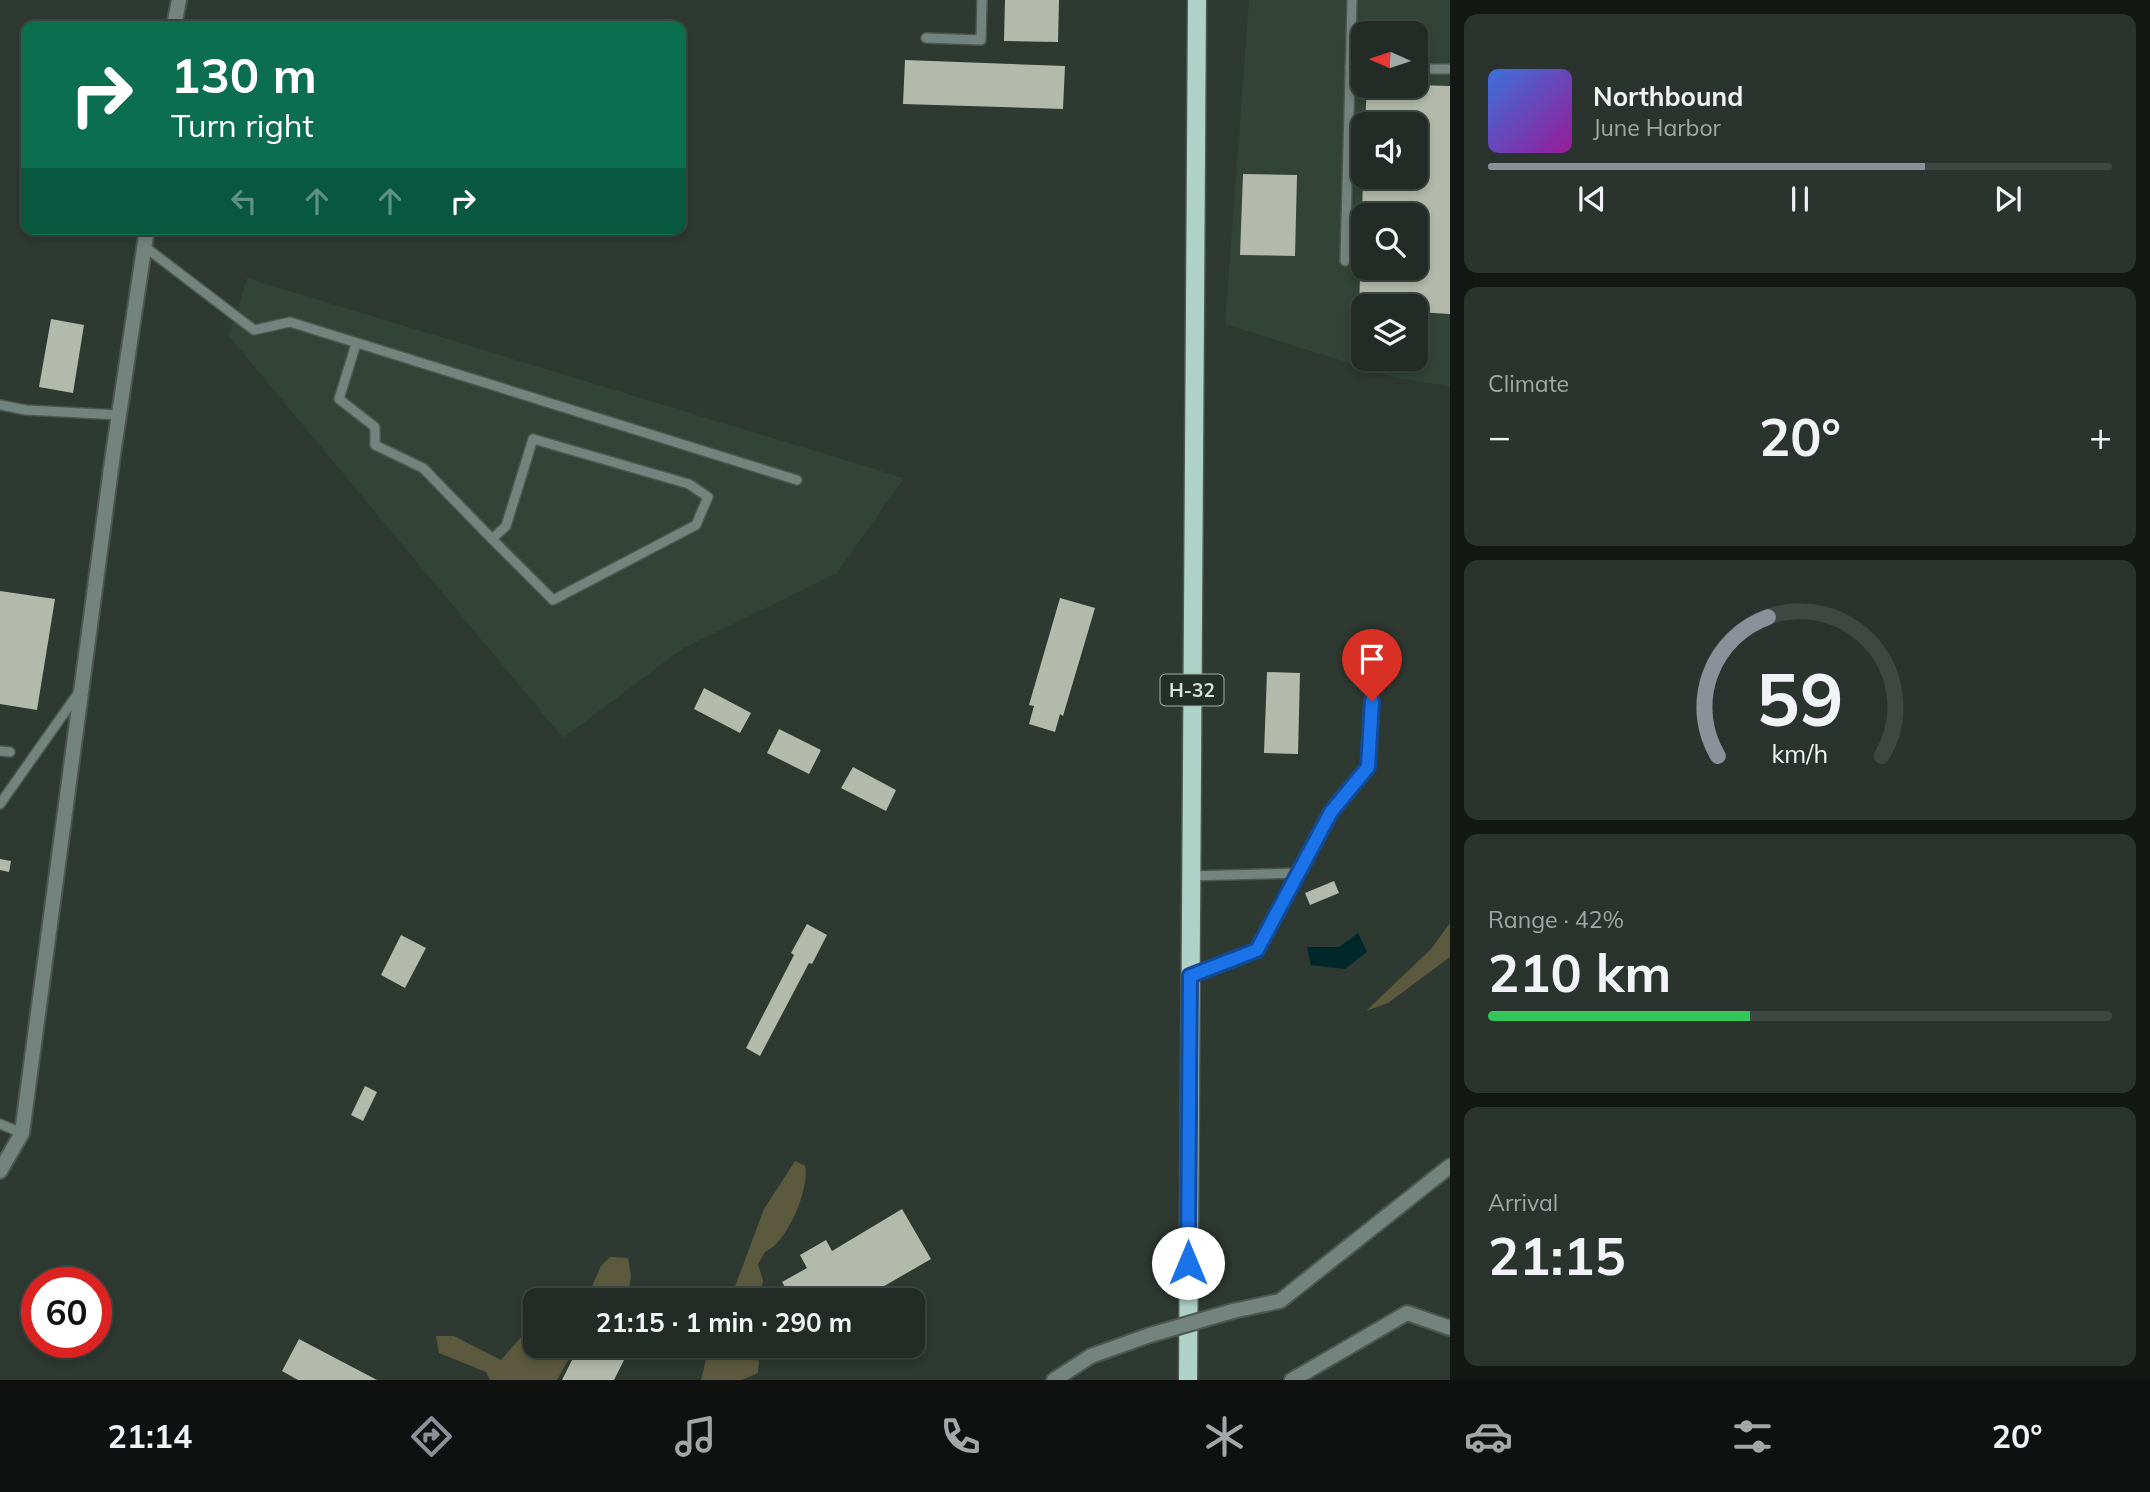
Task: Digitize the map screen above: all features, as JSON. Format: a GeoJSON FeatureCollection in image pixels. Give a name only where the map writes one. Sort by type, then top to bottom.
{"type":"FeatureCollection","features":[{"type":"Feature","properties":{"kind":"main road","name":"Н-32"},"geometry":{"type":"LineString","coordinates":[[1188,1380],[1197,0]]}},
{"type":"Feature","properties":{"kind":"street"},"geometry":{"type":"LineString","coordinates":[[175,21],[179,0]]}},
{"type":"Feature","properties":{"kind":"street"},"geometry":{"type":"LineString","coordinates":[[0,1171],[22,1133],[119,415],[146,235]]}},
{"type":"Feature","properties":{"kind":"street"},"geometry":{"type":"LineString","coordinates":[[1054,1380],[1091,1356],[1150,1335],[1233,1311],[1280,1301],[1450,1166]]}},
{"type":"Feature","properties":{"kind":"street"},"geometry":{"type":"LineString","coordinates":[[1292,1380],[1407,1313],[1450,1328]]}},
{"type":"Feature","properties":{"kind":"lane"},"geometry":{"type":"LineString","coordinates":[[926,38],[981,40],[982,0]]}},
{"type":"Feature","properties":{"kind":"lane"},"geometry":{"type":"LineString","coordinates":[[1345,261],[1352,0]]}},
{"type":"Feature","properties":{"kind":"lane"},"geometry":{"type":"LineString","coordinates":[[1428,69],[1450,69]]}},
{"type":"Feature","properties":{"kind":"lane"},"geometry":{"type":"LineString","coordinates":[[145,247],[254,330],[290,322],[797,480]]}},
{"type":"Feature","properties":{"kind":"lane"},"geometry":{"type":"LineString","coordinates":[[356,344],[339,399],[376,427],[374,445],[423,468],[492,539],[554,600],[696,525],[708,497],[689,484],[533,439],[506,526],[492,539]]}},
{"type":"Feature","properties":{"kind":"lane"},"geometry":{"type":"LineString","coordinates":[[0,405],[26,410],[119,415]]}},
{"type":"Feature","properties":{"kind":"lane"},"geometry":{"type":"LineString","coordinates":[[0,804],[82,687]]}},
{"type":"Feature","properties":{"kind":"lane"},"geometry":{"type":"LineString","coordinates":[[1190,976],[1257,950],[1331,812],[1368,767],[1372,701]]}},
{"type":"Feature","properties":{"kind":"lane"},"geometry":{"type":"LineString","coordinates":[[1191,876],[1298,873]]}},
{"type":"Feature","properties":{"kind":"lane"},"geometry":{"type":"LineString","coordinates":[[0,1124],[22,1133]]}},
{"type":"Feature","properties":{"kind":"shaded area"},"geometry":{"type":"Polygon","coordinates":[[[1249,0],[1450,0],[1450,386],[1400,379],[1375,371],[1428,371],[1428,294],[1351,294],[1351,364],[1225,324],[1249,0]]]}},
{"type":"Feature","properties":{"kind":"shaded area"},"geometry":{"type":"Polygon","coordinates":[[[247,278],[904,478],[837,573],[682,649],[563,738],[229,336],[247,278]]]}},
{"type":"Feature","properties":{"kind":"shaded area"},"geometry":{"type":"Polygon","coordinates":[[[1450,923],[1450,957],[1388,1003],[1366,1011],[1431,949],[1450,923]]]}},
{"type":"Feature","properties":{"kind":"shaded area"},"geometry":{"type":"Polygon","coordinates":[[[795,1161],[805,1166],[804,1188],[789,1227],[773,1247],[765,1252],[758,1264],[763,1281],[761,1288],[734,1288],[764,1209],[795,1161]]]}},
{"type":"Feature","properties":{"kind":"shaded area"},"geometry":{"type":"Polygon","coordinates":[[[610,1257],[628,1258],[631,1276],[629,1288],[591,1288],[601,1266],[610,1257]]]}},
{"type":"Feature","properties":{"kind":"shaded area"},"geometry":{"type":"Polygon","coordinates":[[[523,1335],[523,1358],[569,1358],[557,1380],[490,1380],[486,1372],[439,1353],[436,1336],[454,1336],[501,1360],[523,1335]]]}},
{"type":"Feature","properties":{"kind":"shaded area"},"geometry":{"type":"Polygon","coordinates":[[[706,1358],[754,1358],[759,1361],[758,1373],[742,1380],[701,1380],[706,1358]]]}},
{"type":"Feature","properties":{"kind":"water"},"geometry":{"type":"Polygon","coordinates":[[[1358,933],[1367,952],[1345,969],[1311,965],[1307,947],[1339,947],[1358,933]]]}},
{"type":"Feature","properties":{"kind":"building"},"geometry":{"type":"Polygon","coordinates":[[[1005,0],[1059,0],[1058,42],[1004,41],[1005,0]]]}},
{"type":"Feature","properties":{"kind":"building"},"geometry":{"type":"Polygon","coordinates":[[[905,60],[1065,66],[1063,109],[903,104],[905,60]]]}},
{"type":"Feature","properties":{"kind":"building"},"geometry":{"type":"Polygon","coordinates":[[[1428,85],[1450,86],[1450,314],[1428,313],[1428,294],[1359,294],[1360,280],[1428,280],[1428,203],[1362,203],[1363,189],[1428,189],[1428,112],[1366,112],[1366,98],[1428,98],[1428,85]]]}},
{"type":"Feature","properties":{"kind":"building"},"geometry":{"type":"Polygon","coordinates":[[[1243,174],[1297,175],[1295,256],[1240,255],[1243,174]]]}},
{"type":"Feature","properties":{"kind":"building"},"geometry":{"type":"Polygon","coordinates":[[[51,319],[84,325],[73,393],[39,387],[51,319]]]}},
{"type":"Feature","properties":{"kind":"building"},"geometry":{"type":"Polygon","coordinates":[[[0,591],[55,599],[37,710],[0,704],[0,591]]]}},
{"type":"Feature","properties":{"kind":"building"},"geometry":{"type":"Polygon","coordinates":[[[1060,598],[1095,608],[1063,716],[1060,714],[1055,732],[1029,724],[1034,706],[1029,705],[1060,598]]]}},
{"type":"Feature","properties":{"kind":"building"},"geometry":{"type":"Polygon","coordinates":[[[1267,672],[1300,673],[1298,754],[1264,753],[1267,672]]]}},
{"type":"Feature","properties":{"kind":"building"},"geometry":{"type":"Polygon","coordinates":[[[704,688],[751,713],[740,733],[694,709],[704,688]]]}},
{"type":"Feature","properties":{"kind":"building"},"geometry":{"type":"Polygon","coordinates":[[[779,729],[821,750],[809,774],[767,753],[779,729]]]}},
{"type":"Feature","properties":{"kind":"building"},"geometry":{"type":"Polygon","coordinates":[[[853,767],[896,790],[886,811],[841,788],[853,767]]]}},
{"type":"Feature","properties":{"kind":"building"},"geometry":{"type":"Polygon","coordinates":[[[0,859],[11,861],[9,872],[0,870],[0,859]]]}},
{"type":"Feature","properties":{"kind":"building"},"geometry":{"type":"Polygon","coordinates":[[[1334,881],[1339,893],[1310,905],[1305,893],[1334,881]]]}},
{"type":"Feature","properties":{"kind":"building"},"geometry":{"type":"Polygon","coordinates":[[[807,924],[827,935],[812,964],[809,963],[760,1056],[746,1048],[807,924]]]}},
{"type":"Feature","properties":{"kind":"building"},"geometry":{"type":"Polygon","coordinates":[[[401,935],[426,948],[405,988],[381,975],[401,935]]]}},
{"type":"Feature","properties":{"kind":"building"},"geometry":{"type":"Polygon","coordinates":[[[365,1086],[377,1092],[363,1121],[351,1115],[365,1086]]]}},
{"type":"Feature","properties":{"kind":"building"},"geometry":{"type":"Polygon","coordinates":[[[902,1209],[931,1259],[881,1288],[786,1288],[782,1282],[807,1268],[800,1255],[826,1240],[832,1251],[902,1209]]]}},
{"type":"Feature","properties":{"kind":"building"},"geometry":{"type":"Polygon","coordinates":[[[299,1339],[377,1380],[298,1380],[282,1371],[299,1339]]]}},
{"type":"Feature","properties":{"kind":"building"},"geometry":{"type":"Polygon","coordinates":[[[573,1358],[625,1358],[614,1380],[562,1380],[573,1358]]]}},
{"type":"Feature","properties":{"kind":"route"},"geometry":{"type":"LineString","coordinates":[[1188,1263],[1190,976],[1257,950],[1331,812],[1368,767],[1372,701]]}}]}
